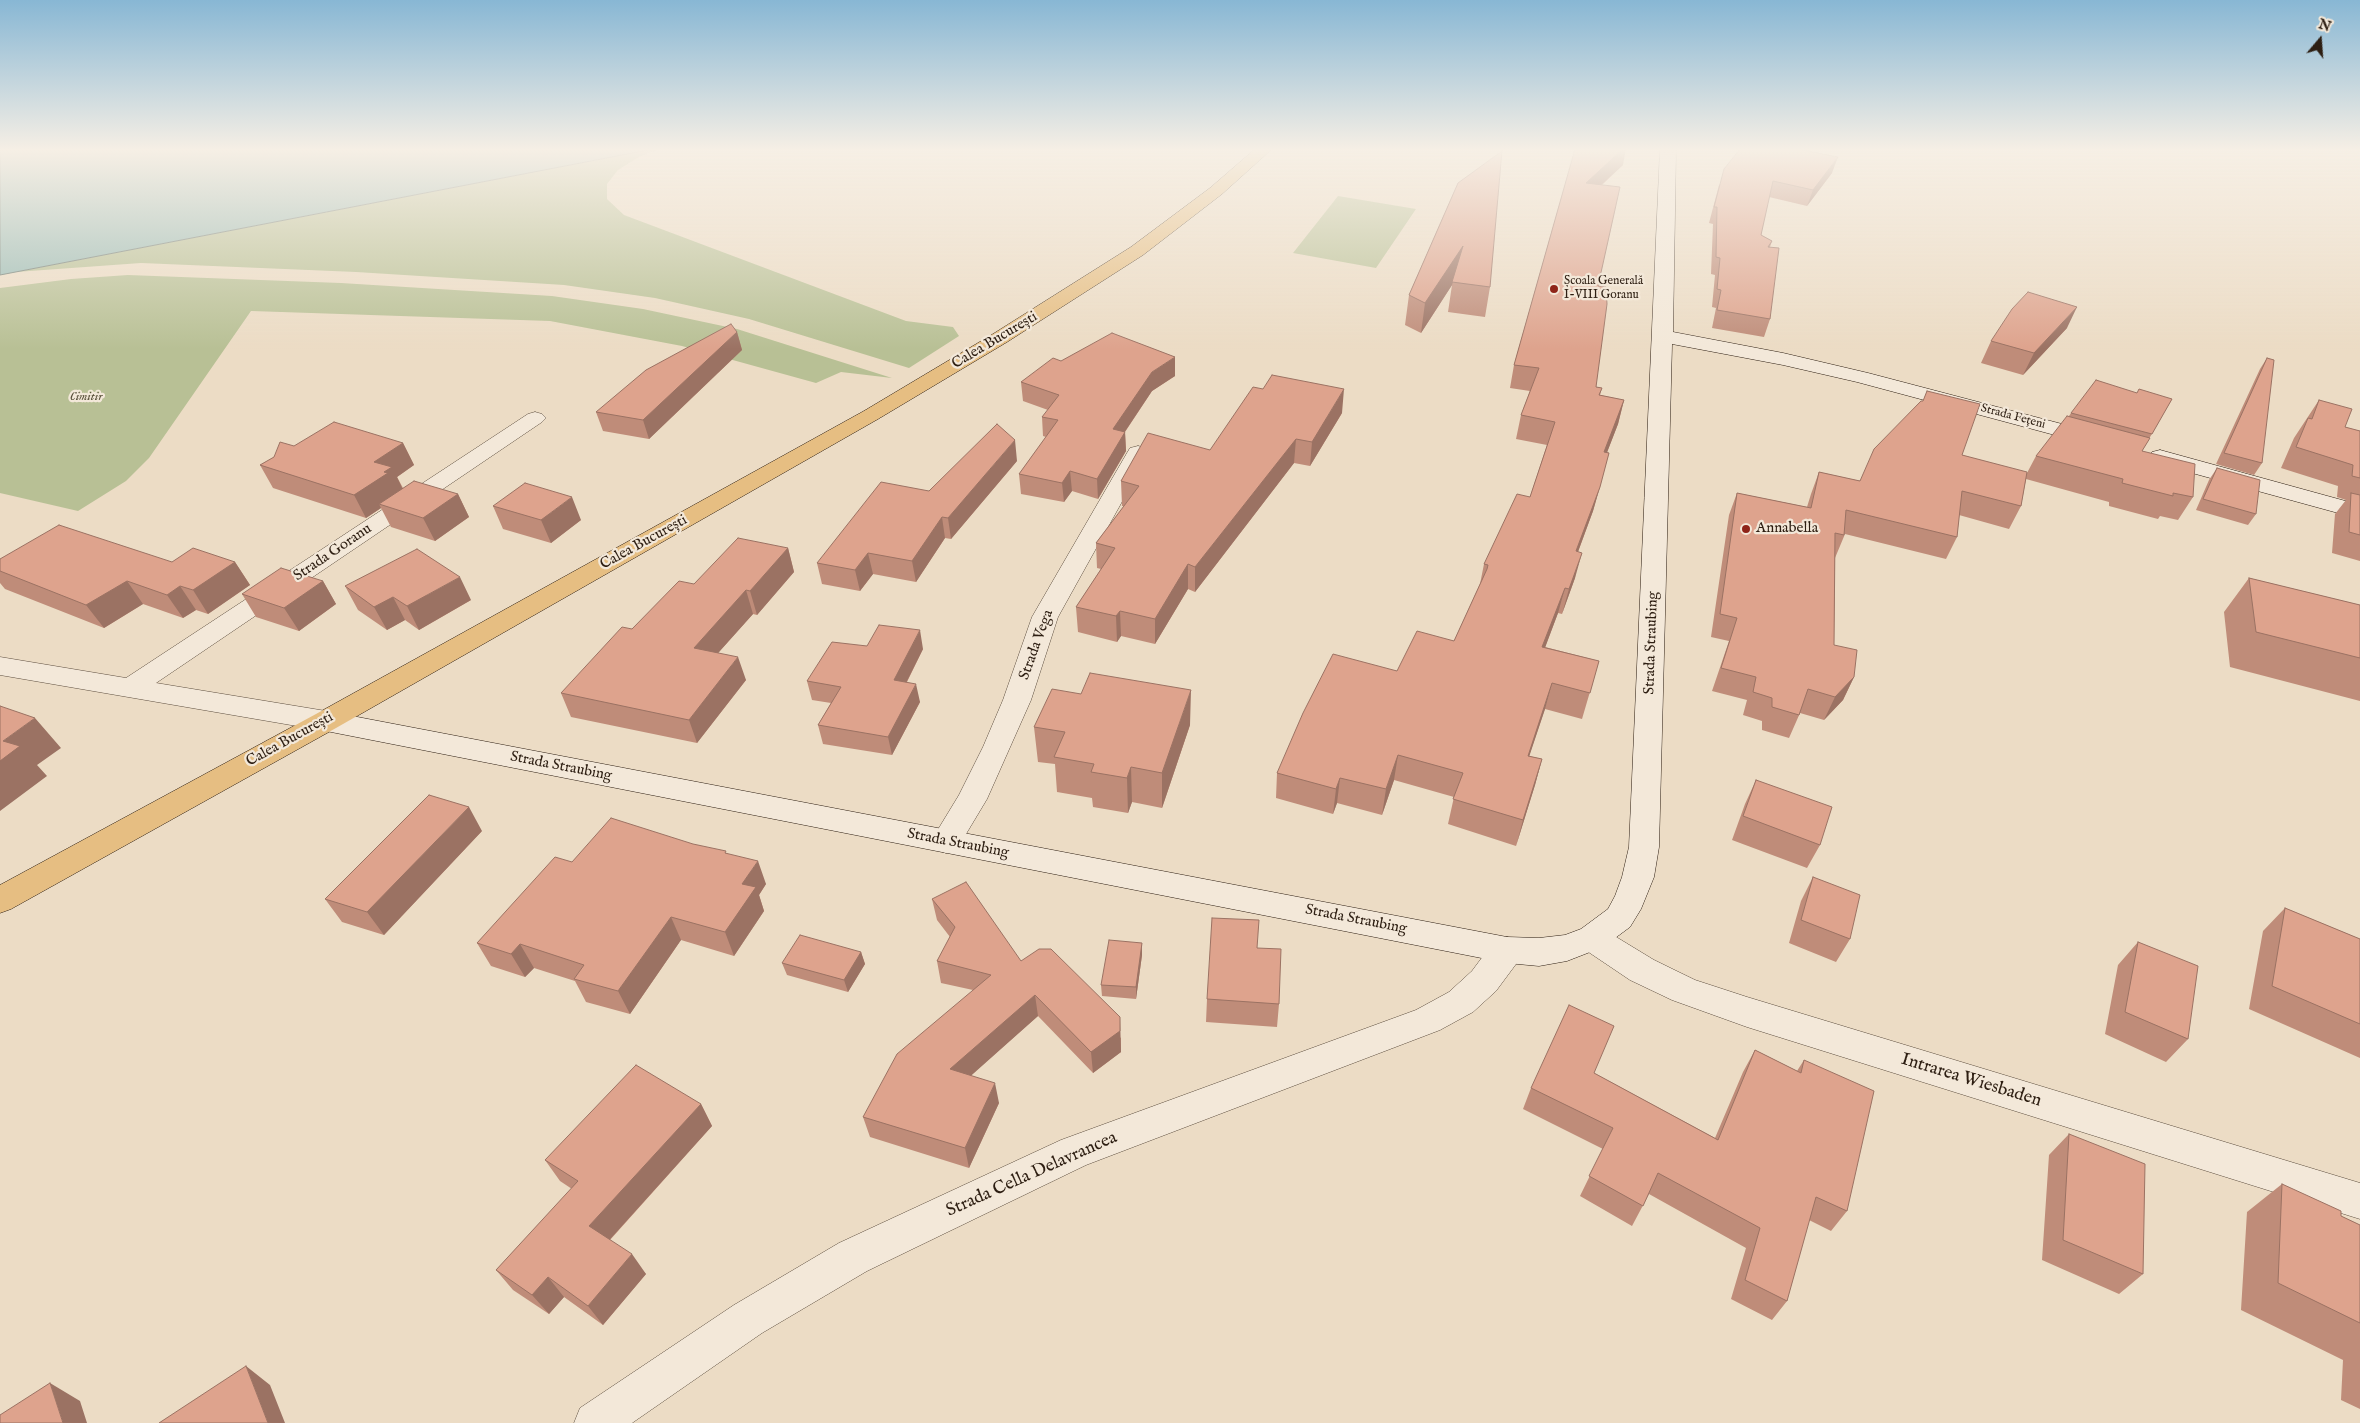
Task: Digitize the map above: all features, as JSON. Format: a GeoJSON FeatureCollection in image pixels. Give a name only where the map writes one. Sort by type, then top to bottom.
{"type":"FeatureCollection","features":[{"type":"Feature","properties":{"kind":"highway","name":"Calea București"},"geometry":{"type":"LineString","coordinates":[[0,900],[326,721],[872,415],[1000,338],[1137,251],[1184,215]]}},
{"type":"Feature","properties":{"kind":"street","name":"Strada Straubing"},"geometry":{"type":"LineString","coordinates":[[326,721],[1508,950],[1539,952],[1567,948],[1592,938],[1619,918],[1630,900],[1638,877],[1644,847],[1666,215]]}},
{"type":"Feature","properties":{"kind":"street","name":"Strada Fețeni"},"geometry":{"type":"LineString","coordinates":[[1663,336],[1783,359],[1861,377],[2115,445]]}},
{"type":"Feature","properties":{"kind":"street","name":"Strada Goranu"},"geometry":{"type":"LineString","coordinates":[[130,688],[535,418]]}},
{"type":"Feature","properties":{"kind":"street","name":"Strada Vega"},"geometry":{"type":"LineString","coordinates":[[946,841],[972,798],[997,747],[1017,700],[1045,617],[1138,453]]}},
{"type":"Feature","properties":{"kind":"street"},"geometry":{"type":"LineString","coordinates":[[2143,453],[2360,512]]}},
{"type":"Feature","properties":{"kind":"street"},"geometry":{"type":"LineString","coordinates":[[0,666],[326,721]]}},
{"type":"Feature","properties":{"kind":"street","name":"Intrarea Wiesbaden"},"geometry":{"type":"LineString","coordinates":[[1592,938],[1642,970],[1684,990],[1747,1012],[2360,1201]]}},
{"type":"Feature","properties":{"kind":"street","name":"Strada Cella Delavrancea"},"geometry":{"type":"LineString","coordinates":[[595,1423],[748,1319],[853,1257],[1074,1152],[1428,1020],[1461,1002],[1484,981],[1508,950]]}},
{"type":"Feature","properties":{"kind":"green space"},"geometry":{"type":"Polygon","coordinates":[[[309,215],[625,215],[906,321],[953,327],[959,336],[909,368],[749,319],[655,298],[564,285],[356,272],[141,263],[16,272],[309,215]]]}},
{"type":"Feature","properties":{"kind":"green space"},"geometry":{"type":"Polygon","coordinates":[[[1323,215],[1412,215],[1376,268],[1293,253],[1323,215]]]}},
{"type":"Feature","properties":{"kind":"green space","name":"Cimitir"},"geometry":{"type":"Polygon","coordinates":[[[128,275],[341,283],[552,296],[643,309],[737,329],[892,378],[841,372],[816,383],[682,346],[550,321],[251,311],[149,458],[126,481],[78,511],[0,493],[0,288],[71,279],[128,275]]]}},
{"type":"Feature","properties":{"kind":"water"},"geometry":{"type":"Polygon","coordinates":[[[0,215],[309,215],[0,275],[0,215]]]}},
{"type":"Feature","properties":{"kind":"building"},"geometry":{"type":"Polygon","coordinates":[[[1444,215],[1496,215],[1490,287],[1452,282],[1463,246],[1425,303],[1409,295],[1444,215]]]}},
{"type":"Feature","properties":{"kind":"building"},"geometry":{"type":"Polygon","coordinates":[[[1556,215],[1614,215],[1598,286],[1606,287],[1607,304],[1596,387],[1602,388],[1599,395],[1624,400],[1604,452],[1609,453],[1600,487],[1576,551],[1582,553],[1569,589],[1565,588],[1542,647],[1599,661],[1590,693],[1552,683],[1528,756],[1542,759],[1523,820],[1453,799],[1463,773],[1398,755],[1386,789],[1340,778],[1336,789],[1277,773],[1303,713],[1333,654],[1397,671],[1417,631],[1454,641],[1487,569],[1488,565],[1484,564],[1517,494],[1530,497],[1555,422],[1521,415],[1539,368],[1514,365],[1556,215]]]}},
{"type":"Feature","properties":{"kind":"building"},"geometry":{"type":"Polygon","coordinates":[[[1717,215],[1765,215],[1761,235],[1772,241],[1768,247],[1779,248],[1770,319],[1717,310],[1721,290],[1717,289],[1720,258],[1716,257],[1717,215]]]}},
{"type":"Feature","properties":{"kind":"building"},"geometry":{"type":"Polygon","coordinates":[[[2028,292],[2077,307],[2034,353],[1991,341],[2012,309],[2028,292]]]}},
{"type":"Feature","properties":{"kind":"building"},"geometry":{"type":"Polygon","coordinates":[[[731,324],[737,332],[643,420],[596,412],[646,370],[731,324]]]}},
{"type":"Feature","properties":{"kind":"building"},"geometry":{"type":"Polygon","coordinates":[[[1112,333],[1175,357],[1152,372],[1113,429],[1125,432],[1097,479],[1070,471],[1062,483],[1019,474],[1058,420],[1042,417],[1059,395],[1021,382],[1053,358],[1061,361],[1112,333]]]}},
{"type":"Feature","properties":{"kind":"building"},"geometry":{"type":"Polygon","coordinates":[[[2267,358],[2274,360],[2262,463],[2224,453],[2267,358]]]}},
{"type":"Feature","properties":{"kind":"building"},"geometry":{"type":"Polygon","coordinates":[[[1272,375],[1344,389],[1312,442],[1296,439],[1195,567],[1188,564],[1155,619],[1120,611],[1116,616],[1076,607],[1115,548],[1096,543],[1139,486],[1121,481],[1148,433],[1210,450],[1253,387],[1263,389],[1272,375]]]}},
{"type":"Feature","properties":{"kind":"building"},"geometry":{"type":"Polygon","coordinates":[[[2096,380],[2137,393],[2139,389],[2172,399],[2152,434],[2071,413],[2096,380]]]}},
{"type":"Feature","properties":{"kind":"building"},"geometry":{"type":"Polygon","coordinates":[[[1927,391],[1980,404],[1962,455],[2027,472],[2021,506],[1962,491],[1957,537],[1846,510],[1844,535],[1835,533],[1834,645],[1857,650],[1854,677],[1835,697],[1808,689],[1799,715],[1772,707],[1772,698],[1753,692],[1756,677],[1721,668],[1737,618],[1720,614],[1737,493],[1811,508],[1819,472],[1860,481],[1874,449],[1923,401],[1927,391]]]}},
{"type":"Feature","properties":{"kind":"building"},"geometry":{"type":"Polygon","coordinates":[[[2319,400],[2352,409],[2345,427],[2360,431],[2360,478],[2352,476],[2353,465],[2296,447],[2308,418],[2312,419],[2319,400]]]}},
{"type":"Feature","properties":{"kind":"building"},"geometry":{"type":"Polygon","coordinates":[[[2067,416],[2150,438],[2142,451],[2195,464],[2193,497],[2173,493],[2173,496],[2122,483],[2123,479],[2036,456],[2067,416]]]}},
{"type":"Feature","properties":{"kind":"building"},"geometry":{"type":"Polygon","coordinates":[[[334,422],[403,443],[374,462],[392,467],[384,472],[388,473],[354,495],[260,465],[274,457],[280,442],[294,446],[334,422]]]}},
{"type":"Feature","properties":{"kind":"building"},"geometry":{"type":"Polygon","coordinates":[[[997,424],[1015,440],[948,518],[942,517],[912,561],[868,553],[855,570],[817,563],[881,482],[929,491],[997,424]]]}},
{"type":"Feature","properties":{"kind":"building"},"geometry":{"type":"Polygon","coordinates":[[[2217,468],[2260,480],[2256,514],[2203,499],[2217,468]]]}},
{"type":"Feature","properties":{"kind":"building"},"geometry":{"type":"Polygon","coordinates":[[[414,481],[458,494],[423,518],[379,504],[414,481]]]}},
{"type":"Feature","properties":{"kind":"building"},"geometry":{"type":"Polygon","coordinates":[[[525,483],[572,497],[541,520],[493,506],[525,483]]]}},
{"type":"Feature","properties":{"kind":"building"},"geometry":{"type":"Polygon","coordinates":[[[2351,493],[2360,495],[2360,535],[2349,532],[2351,493]]]}},
{"type":"Feature","properties":{"kind":"building"},"geometry":{"type":"Polygon","coordinates":[[[59,525],[172,562],[193,548],[235,562],[193,590],[180,586],[167,595],[127,581],[86,605],[0,571],[0,559],[59,525]]]}},
{"type":"Feature","properties":{"kind":"building"},"geometry":{"type":"Polygon","coordinates":[[[738,538],[788,548],[750,591],[746,590],[694,648],[738,657],[689,720],[561,693],[622,627],[632,629],[679,581],[694,584],[738,538]]]}},
{"type":"Feature","properties":{"kind":"building"},"geometry":{"type":"Polygon","coordinates":[[[417,549],[460,577],[407,606],[393,597],[374,607],[345,586],[417,549]]]}},
{"type":"Feature","properties":{"kind":"building"},"geometry":{"type":"Polygon","coordinates":[[[281,568],[323,581],[284,608],[242,594],[281,568]]]}},
{"type":"Feature","properties":{"kind":"building"},"geometry":{"type":"Polygon","coordinates":[[[2249,578],[2360,605],[2360,658],[2256,632],[2249,578]]]}},
{"type":"Feature","properties":{"kind":"building"},"geometry":{"type":"Polygon","coordinates":[[[879,625],[920,630],[894,680],[916,684],[888,737],[818,725],[841,687],[807,681],[832,642],[867,646],[879,625]]]}},
{"type":"Feature","properties":{"kind":"building"},"geometry":{"type":"Polygon","coordinates":[[[1090,673],[1191,690],[1162,773],[1131,767],[1127,778],[1091,772],[1094,764],[1054,757],[1065,732],[1034,727],[1052,689],[1081,694],[1090,673]]]}},
{"type":"Feature","properties":{"kind":"building"},"geometry":{"type":"Polygon","coordinates":[[[0,706],[35,718],[3,741],[20,746],[0,761],[0,706]]]}},
{"type":"Feature","properties":{"kind":"building"},"geometry":{"type":"Polygon","coordinates":[[[1756,780],[1832,807],[1820,845],[1743,816],[1756,780]]]}},
{"type":"Feature","properties":{"kind":"building"},"geometry":{"type":"Polygon","coordinates":[[[429,795],[469,807],[367,912],[325,899],[429,795]]]}},
{"type":"Feature","properties":{"kind":"building"},"geometry":{"type":"Polygon","coordinates":[[[611,818],[693,844],[726,851],[725,853],[758,861],[742,884],[756,887],[725,932],[671,917],[618,991],[574,979],[584,965],[520,944],[511,954],[477,943],[555,857],[572,862],[611,818]]]}},
{"type":"Feature","properties":{"kind":"building"},"geometry":{"type":"Polygon","coordinates":[[[1813,877],[1860,895],[1850,939],[1801,920],[1813,877]]]}},
{"type":"Feature","properties":{"kind":"building"},"geometry":{"type":"Polygon","coordinates":[[[966,882],[1021,961],[1039,949],[1051,949],[1120,1017],[1120,1031],[1091,1052],[1035,995],[950,1069],[995,1083],[965,1148],[863,1117],[897,1054],[991,975],[937,961],[955,927],[932,899],[966,882]]]}},
{"type":"Feature","properties":{"kind":"building"},"geometry":{"type":"Polygon","coordinates":[[[2285,908],[2360,939],[2360,1024],[2272,986],[2285,908]]]}},
{"type":"Feature","properties":{"kind":"building"},"geometry":{"type":"Polygon","coordinates":[[[1212,918],[1259,920],[1257,948],[1281,949],[1279,1004],[1207,999],[1212,918]]]}},
{"type":"Feature","properties":{"kind":"building"},"geometry":{"type":"Polygon","coordinates":[[[800,935],[861,952],[844,980],[782,963],[800,935]]]}},
{"type":"Feature","properties":{"kind":"building"},"geometry":{"type":"Polygon","coordinates":[[[1109,940],[1142,943],[1136,987],[1101,985],[1109,940]]]}},
{"type":"Feature","properties":{"kind":"building"},"geometry":{"type":"Polygon","coordinates":[[[2138,942],[2198,966],[2188,1039],[2125,1012],[2138,942]]]}},
{"type":"Feature","properties":{"kind":"building"},"geometry":{"type":"Polygon","coordinates":[[[1569,1005],[1614,1026],[1594,1073],[1718,1140],[1755,1050],[1801,1073],[1804,1060],[1874,1091],[1847,1211],[1816,1197],[1787,1301],[1745,1280],[1760,1228],[1658,1173],[1643,1206],[1589,1176],[1613,1128],[1531,1088],[1569,1005]]]}},
{"type":"Feature","properties":{"kind":"building"},"geometry":{"type":"Polygon","coordinates":[[[636,1065],[701,1104],[589,1226],[632,1254],[588,1306],[548,1277],[532,1295],[496,1270],[578,1181],[545,1160],[636,1065]]]}},
{"type":"Feature","properties":{"kind":"building"},"geometry":{"type":"Polygon","coordinates":[[[2069,1134],[2145,1164],[2143,1274],[2063,1240],[2069,1134]]]}},
{"type":"Feature","properties":{"kind":"building"},"geometry":{"type":"Polygon","coordinates":[[[2282,1184],[2341,1211],[2341,1216],[2360,1225],[2360,1323],[2278,1283],[2282,1184]]]}},
{"type":"Feature","properties":{"kind":"building"},"geometry":{"type":"Polygon","coordinates":[[[246,1366],[268,1423],[159,1423],[246,1366]]]}},
{"type":"Feature","properties":{"kind":"building"},"geometry":{"type":"Polygon","coordinates":[[[50,1383],[63,1423],[0,1423],[0,1415],[50,1383]]]}},
{"type":"Feature","properties":{"kind":"place","name":"Școala Generală I-VIII Goranu"},"geometry":{"type":"Point","coordinates":[1554,289]}},
{"type":"Feature","properties":{"kind":"place","name":"Annabella"},"geometry":{"type":"Point","coordinates":[1746,529]}}]}
